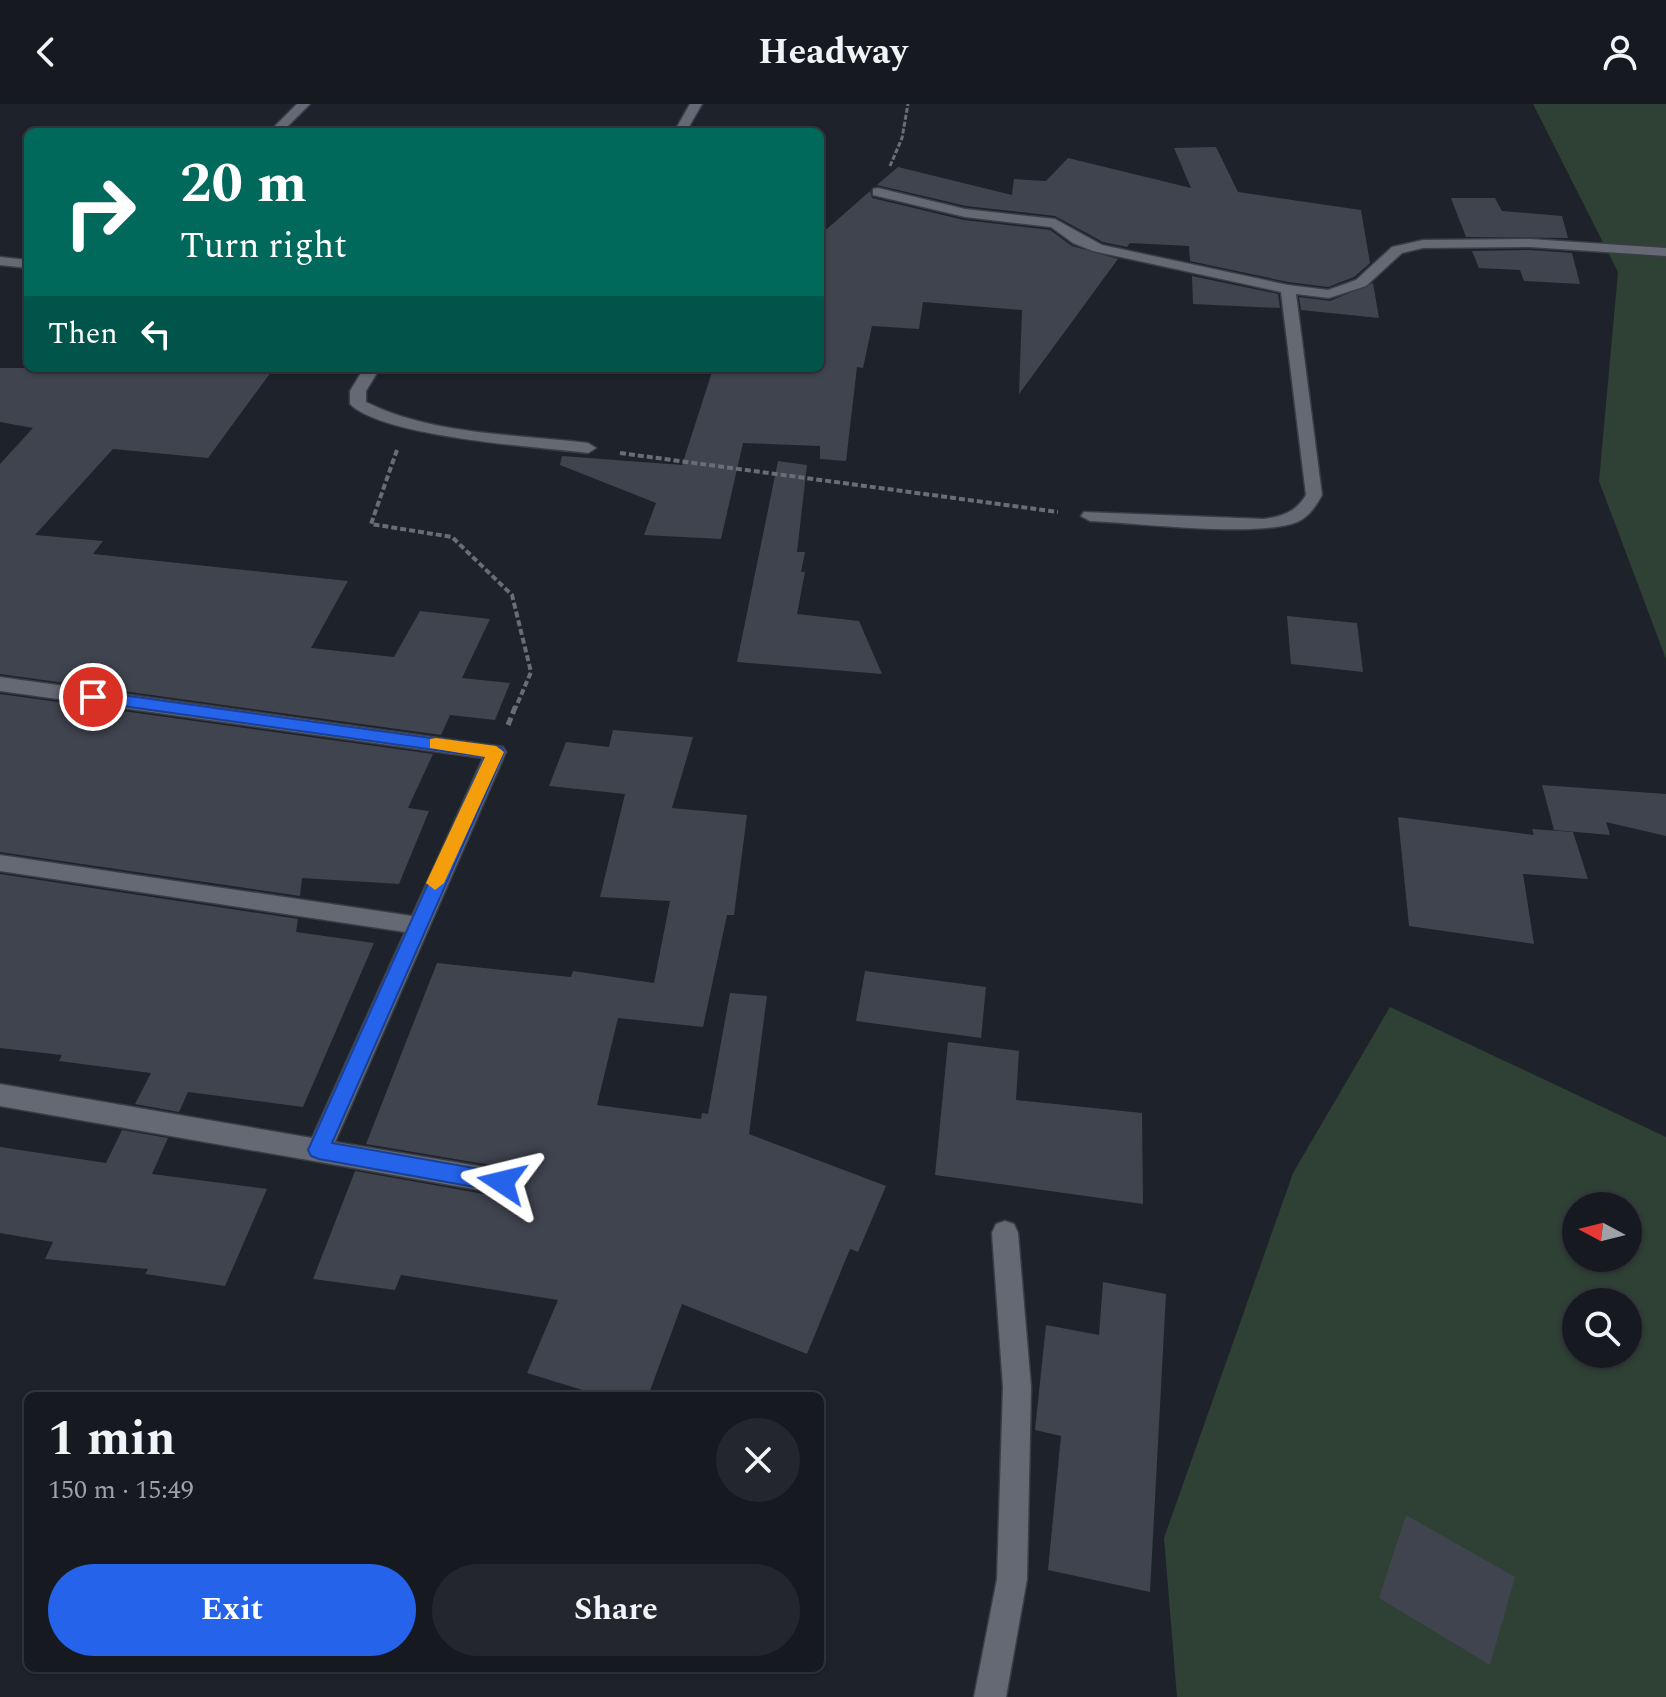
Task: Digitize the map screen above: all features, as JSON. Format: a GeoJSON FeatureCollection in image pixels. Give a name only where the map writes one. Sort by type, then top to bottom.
{"type":"FeatureCollection","features":[{"type":"Feature","properties":{"kind":"street"},"geometry":{"type":"LineString","coordinates":[[279,128],[304,104]]}},
{"type":"Feature","properties":{"kind":"street"},"geometry":{"type":"LineString","coordinates":[[682,128],[696,104]]}},
{"type":"Feature","properties":{"kind":"street"},"geometry":{"type":"LineString","coordinates":[[878,192],[965,213],[1055,223],[1078,240],[1098,248],[1288,289],[1329,294],[1361,283],[1397,250],[1423,244],[1530,243],[1666,252]]}},
{"type":"Feature","properties":{"kind":"street"},"geometry":{"type":"LineString","coordinates":[[0,261],[24,264]]}},
{"type":"Feature","properties":{"kind":"street"},"geometry":{"type":"LineString","coordinates":[[1090,516],[1264,524],[1292,520],[1306,512],[1314,495],[1288,289]]}},
{"type":"Feature","properties":{"kind":"street"},"geometry":{"type":"LineString","coordinates":[[370,372],[358,391],[358,404],[370,413],[402,421],[588,448]]}},
{"type":"Feature","properties":{"kind":"street"},"geometry":{"type":"LineString","coordinates":[[0,684],[496,752],[416,925],[319,1150]]}},
{"type":"Feature","properties":{"kind":"street"},"geometry":{"type":"LineString","coordinates":[[0,863],[416,925]]}},
{"type":"Feature","properties":{"kind":"street"},"geometry":{"type":"LineString","coordinates":[[0,1095],[502,1182]]}},
{"type":"Feature","properties":{"kind":"street"},"geometry":{"type":"LineString","coordinates":[[990,1697],[1012,1579],[1017,1387],[1005,1233]]}},
{"type":"Feature","properties":{"kind":"path"},"geometry":{"type":"LineString","coordinates":[[878,192],[902,138],[908,104]]}},
{"type":"Feature","properties":{"kind":"path"},"geometry":{"type":"LineString","coordinates":[[402,421],[396,456],[371,524],[452,537],[512,595],[531,672],[496,752]]}},
{"type":"Feature","properties":{"kind":"path"},"geometry":{"type":"LineString","coordinates":[[588,448],[1090,516]]}},
{"type":"Feature","properties":{"kind":"green space"},"geometry":{"type":"Polygon","coordinates":[[[1533,104],[1666,104],[1666,659],[1599,481],[1618,272],[1533,104]]]}},
{"type":"Feature","properties":{"kind":"green space"},"geometry":{"type":"Polygon","coordinates":[[[1390,1007],[1666,1137],[1666,1697],[1177,1697],[1164,1538],[1293,1173],[1390,1007]]]}},
{"type":"Feature","properties":{"kind":"building"},"geometry":{"type":"Polygon","coordinates":[[[1216,147],[1238,192],[1361,210],[1370,263],[1354,277],[1328,287],[1288,282],[1190,261],[1189,246],[1130,243],[1127,247],[1103,242],[1055,216],[966,206],[877,185],[898,167],[1012,195],[1014,179],[1046,181],[1068,158],[1191,188],[1174,148],[1216,147]]]}},
{"type":"Feature","properties":{"kind":"building"},"geometry":{"type":"Polygon","coordinates":[[[870,191],[872,198],[964,220],[1050,230],[1072,246],[1118,259],[1019,394],[1022,310],[923,302],[919,329],[872,326],[863,368],[857,367],[846,461],[820,459],[820,446],[743,443],[721,539],[644,535],[656,503],[560,465],[562,456],[682,465],[712,372],[824,372],[824,231],[870,191]]]}},
{"type":"Feature","properties":{"kind":"building"},"geometry":{"type":"Polygon","coordinates":[[[1451,198],[1495,198],[1502,211],[1562,216],[1568,238],[1466,237],[1451,198]]]}},
{"type":"Feature","properties":{"kind":"building"},"geometry":{"type":"Polygon","coordinates":[[[1472,251],[1572,253],[1580,284],[1524,281],[1520,270],[1479,268],[1472,251]]]}},
{"type":"Feature","properties":{"kind":"building"},"geometry":{"type":"Polygon","coordinates":[[[1192,276],[1278,294],[1280,308],[1193,304],[1192,276]]]}},
{"type":"Feature","properties":{"kind":"building"},"geometry":{"type":"Polygon","coordinates":[[[1373,283],[1379,318],[1301,310],[1299,297],[1330,301],[1373,283]]]}},
{"type":"Feature","properties":{"kind":"building"},"geometry":{"type":"Polygon","coordinates":[[[0,368],[24,368],[24,372],[271,372],[208,458],[113,449],[35,535],[103,541],[93,554],[348,581],[311,648],[394,657],[420,611],[490,619],[462,678],[510,683],[495,720],[450,715],[441,735],[0,674],[0,464],[33,428],[0,422],[0,368]]]}},
{"type":"Feature","properties":{"kind":"building"},"geometry":{"type":"Polygon","coordinates":[[[778,461],[807,465],[797,552],[805,552],[801,572],[805,572],[797,614],[859,621],[882,674],[737,662],[778,461]]]}},
{"type":"Feature","properties":{"kind":"building"},"geometry":{"type":"Polygon","coordinates":[[[1287,616],[1357,623],[1363,672],[1291,664],[1287,616]]]}},
{"type":"Feature","properties":{"kind":"building"},"geometry":{"type":"Polygon","coordinates":[[[0,694],[433,754],[408,808],[429,811],[399,884],[302,878],[300,896],[0,852],[0,694]]]}},
{"type":"Feature","properties":{"kind":"building"},"geometry":{"type":"Polygon","coordinates":[[[613,730],[693,737],[672,808],[747,815],[734,915],[727,915],[703,1027],[618,1018],[597,1105],[701,1119],[702,1113],[708,1114],[730,993],[767,996],[749,1134],[886,1186],[858,1252],[850,1249],[807,1354],[682,1304],[649,1392],[589,1392],[527,1373],[558,1300],[401,1275],[395,1290],[313,1279],[355,1171],[501,1197],[512,1193],[518,1183],[514,1173],[502,1167],[366,1144],[437,963],[571,977],[573,971],[654,983],[670,901],[600,897],[625,794],[549,786],[566,742],[609,747],[613,730]]]}},
{"type":"Feature","properties":{"kind":"building"},"geometry":{"type":"Polygon","coordinates":[[[1542,785],[1666,794],[1666,836],[1606,822],[1610,835],[1554,830],[1542,785]]]}},
{"type":"Feature","properties":{"kind":"building"},"geometry":{"type":"Polygon","coordinates":[[[1398,817],[1534,835],[1532,829],[1573,832],[1588,879],[1523,874],[1534,944],[1409,926],[1398,817]]]}},
{"type":"Feature","properties":{"kind":"building"},"geometry":{"type":"Polygon","coordinates":[[[0,874],[298,919],[296,932],[374,943],[303,1107],[188,1092],[179,1112],[135,1104],[151,1073],[59,1061],[62,1055],[0,1048],[0,874]]]}},
{"type":"Feature","properties":{"kind":"building"},"geometry":{"type":"Polygon","coordinates":[[[865,971],[986,987],[981,1038],[856,1021],[865,971]]]}},
{"type":"Feature","properties":{"kind":"building"},"geometry":{"type":"Polygon","coordinates":[[[948,1042],[1019,1051],[1016,1100],[1142,1113],[1143,1204],[935,1175],[948,1042]]]}},
{"type":"Feature","properties":{"kind":"building"},"geometry":{"type":"Polygon","coordinates":[[[122,1130],[168,1138],[152,1174],[267,1189],[225,1286],[145,1274],[148,1269],[45,1259],[53,1242],[0,1233],[0,1147],[106,1163],[122,1130]]]}},
{"type":"Feature","properties":{"kind":"building"},"geometry":{"type":"Polygon","coordinates":[[[1103,1282],[1166,1294],[1150,1592],[1048,1570],[1061,1436],[1035,1430],[1046,1325],[1099,1335],[1103,1282]]]}},
{"type":"Feature","properties":{"kind":"building"},"geometry":{"type":"Polygon","coordinates":[[[1406,1515],[1515,1577],[1490,1665],[1379,1598],[1406,1515]]]}},
{"type":"Feature","properties":{"kind":"slow traffic"},"geometry":{"type":"LineString","coordinates":[[435,883],[496,752],[436,744]]}},
{"type":"Feature","properties":{"kind":"route"},"geometry":{"type":"LineString","coordinates":[[93,697],[496,752],[416,925],[319,1150],[502,1182]]}}]}
